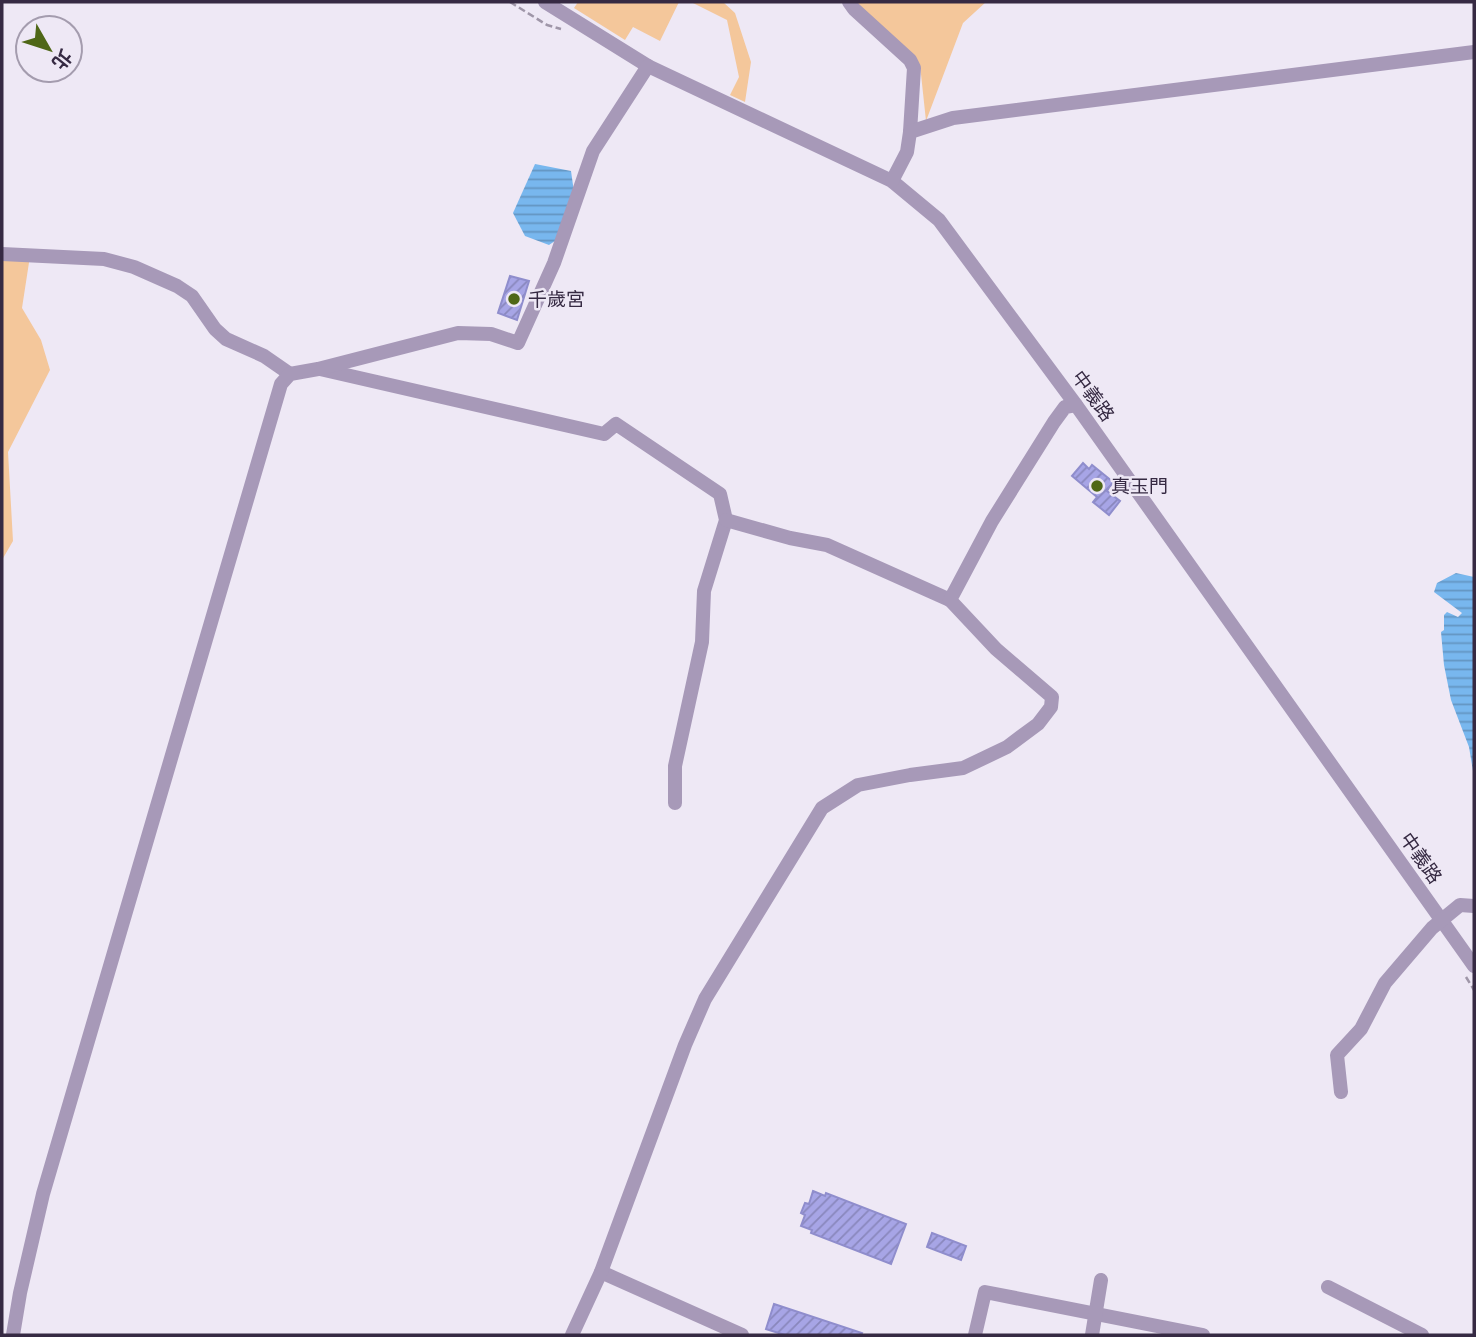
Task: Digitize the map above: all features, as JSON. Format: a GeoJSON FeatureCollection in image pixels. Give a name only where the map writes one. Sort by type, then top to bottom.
{"type":"FeatureCollection","features":[{"type":"Feature","properties":{"kind":"street","name":"中義路"},"geometry":{"type":"LineString","coordinates":[[545,2],[648,66],[892,181],[946,227],[1076,405],[1474,966]]}},
{"type":"Feature","properties":{"kind":"street"},"geometry":{"type":"LineString","coordinates":[[849,2],[914,68],[907,152],[892,181]]}},
{"type":"Feature","properties":{"kind":"street"},"geometry":{"type":"LineString","coordinates":[[910,132],[953,118],[1474,52]]}},
{"type":"Feature","properties":{"kind":"street"},"geometry":{"type":"LineString","coordinates":[[13,1335],[43,1194],[281,384],[290,374],[458,333],[491,334],[518,344],[554,263],[593,151],[648,66]]}},
{"type":"Feature","properties":{"kind":"street"},"geometry":{"type":"LineString","coordinates":[[2,254],[104,259],[134,267],[185,291],[226,339],[264,356],[290,374]]}},
{"type":"Feature","properties":{"kind":"street"},"geometry":{"type":"LineString","coordinates":[[318,369],[604,434],[616,424],[720,494],[726,520],[704,592],[702,642],[675,766],[675,803]]}},
{"type":"Feature","properties":{"kind":"street"},"geometry":{"type":"LineString","coordinates":[[950,600],[992,521],[1054,422],[1065,408],[1076,405]]}},
{"type":"Feature","properties":{"kind":"street"},"geometry":{"type":"LineString","coordinates":[[572,1335],[601,1272],[685,1045],[705,999],[822,808],[858,785],[963,768],[1007,747],[1038,724],[1051,707],[1052,697],[996,649],[950,600],[827,545],[726,520]]}},
{"type":"Feature","properties":{"kind":"street"},"geometry":{"type":"LineString","coordinates":[[1341,1092],[1338,1052],[1361,1029],[1385,983],[1441,919],[1460,905],[1474,906]]}},
{"type":"Feature","properties":{"kind":"street"},"geometry":{"type":"LineString","coordinates":[[601,1272],[742,1335]]}},
{"type":"Feature","properties":{"kind":"street"},"geometry":{"type":"LineString","coordinates":[[1092,1335],[1101,1280]]}},
{"type":"Feature","properties":{"kind":"street"},"geometry":{"type":"LineString","coordinates":[[1328,1287],[1422,1335]]}},
{"type":"Feature","properties":{"kind":"street"},"geometry":{"type":"LineString","coordinates":[[975,1335],[985,1292],[1203,1335]]}},
{"type":"Feature","properties":{"kind":"shaded area"},"geometry":{"type":"Polygon","coordinates":[[[578,2],[679,2],[660,41],[633,27],[625,40],[574,8],[578,2]]]}},
{"type":"Feature","properties":{"kind":"shaded area"},"geometry":{"type":"Polygon","coordinates":[[[691,2],[723,2],[735,13],[751,62],[745,102],[730,95],[739,77],[727,20],[691,2]]]}},
{"type":"Feature","properties":{"kind":"shaded area"},"geometry":{"type":"Polygon","coordinates":[[[847,2],[986,2],[963,23],[926,121],[920,65],[902,45],[847,2]]]}},
{"type":"Feature","properties":{"kind":"shaded area"},"geometry":{"type":"Polygon","coordinates":[[[2,254],[30,256],[22,308],[41,340],[50,370],[8,452],[13,541],[2,560],[2,254]]]}},
{"type":"Feature","properties":{"kind":"water"},"geometry":{"type":"Polygon","coordinates":[[[535,164],[571,171],[575,199],[565,234],[549,245],[525,236],[513,213],[535,164]]]}},
{"type":"Feature","properties":{"kind":"water"},"geometry":{"type":"Polygon","coordinates":[[[1456,573],[1474,577],[1474,777],[1469,747],[1451,700],[1441,632],[1444,630],[1444,615],[1447,612],[1458,617],[1462,613],[1434,592],[1437,583],[1456,573]]]}},
{"type":"Feature","properties":{"kind":"building","name":"千歲宮"},"geometry":{"type":"Polygon","coordinates":[[[510,276],[529,281],[517,320],[498,313],[510,276]]]}},
{"type":"Feature","properties":{"kind":"building","name":"真玉門"},"geometry":{"type":"Polygon","coordinates":[[[1083,463],[1089,469],[1092,465],[1113,482],[1107,491],[1120,501],[1109,515],[1093,502],[1097,497],[1072,476],[1083,463]]]}},
{"type":"Feature","properties":{"kind":"building"},"geometry":{"type":"Polygon","coordinates":[[[813,1191],[825,1196],[826,1193],[906,1224],[891,1264],[811,1233],[812,1230],[801,1226],[805,1215],[801,1213],[805,1203],[809,1204],[813,1191]]]}},
{"type":"Feature","properties":{"kind":"building"},"geometry":{"type":"Polygon","coordinates":[[[932,1233],[966,1246],[961,1260],[927,1247],[932,1233]]]}},
{"type":"Feature","properties":{"kind":"building"},"geometry":{"type":"Polygon","coordinates":[[[774,1304],[862,1333],[785,1335],[766,1329],[774,1304]]]}},
{"type":"Feature","properties":{"kind":"place","name":"千歲宮"},"geometry":{"type":"Point","coordinates":[514,299]}},
{"type":"Feature","properties":{"kind":"place","name":"真玉門"},"geometry":{"type":"Point","coordinates":[1097,486]}}]}
